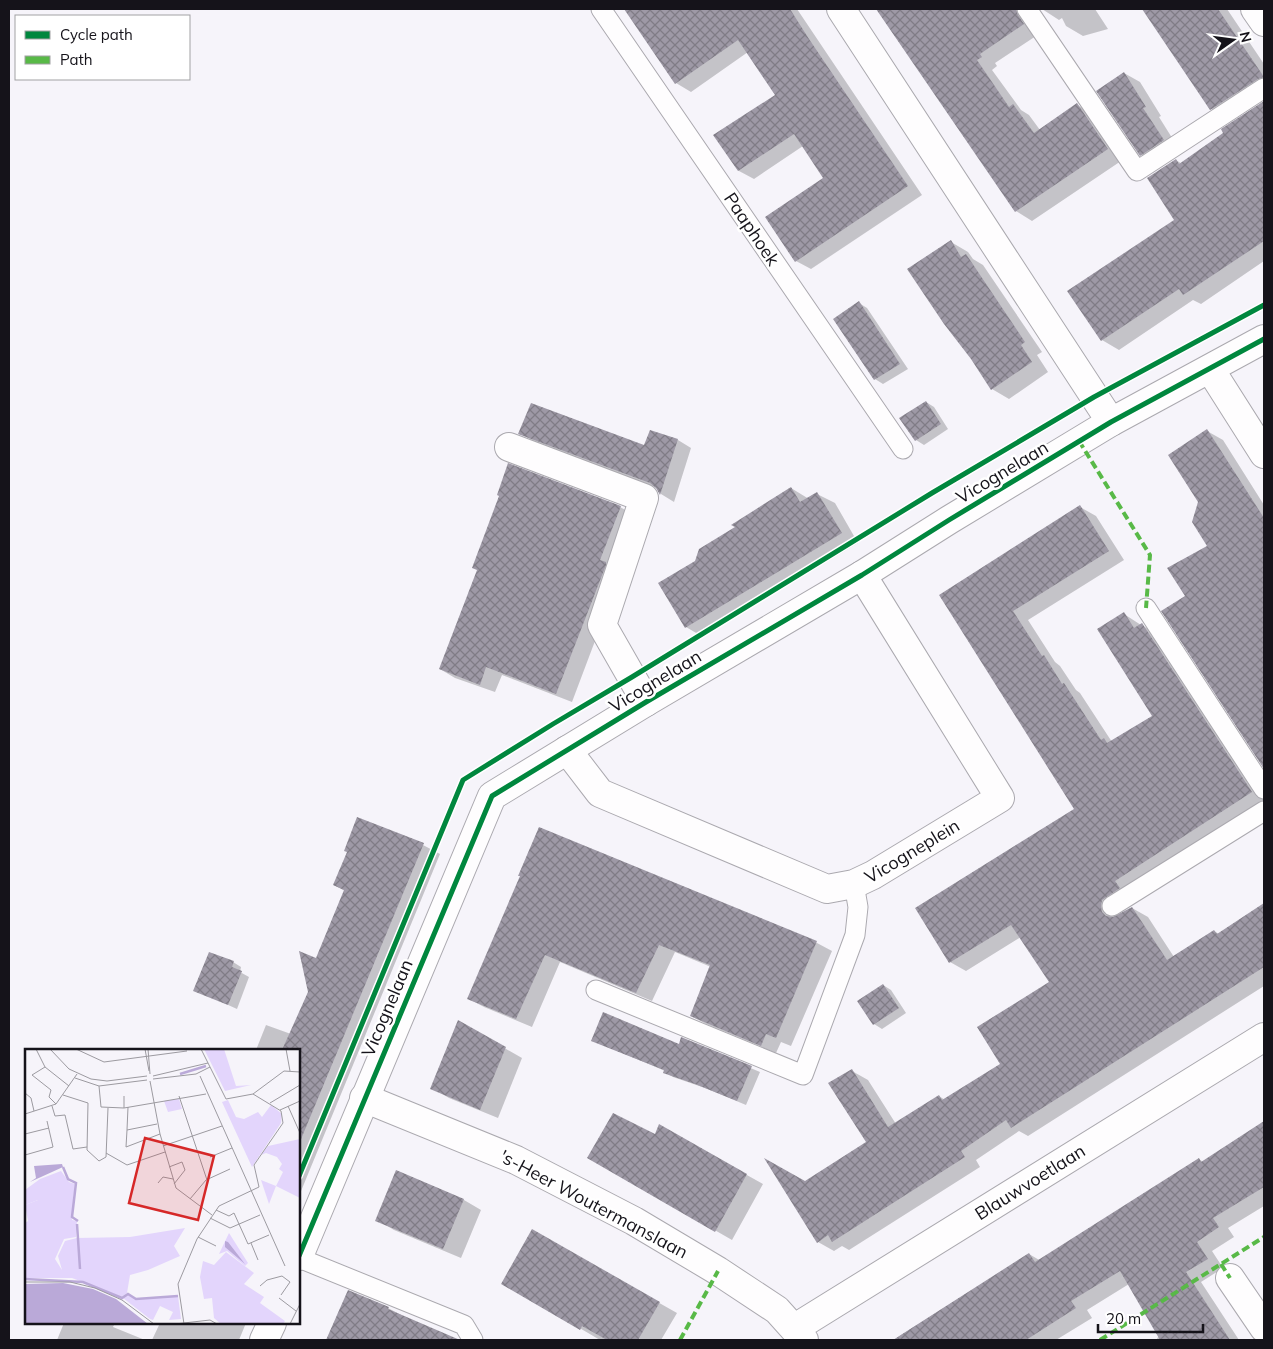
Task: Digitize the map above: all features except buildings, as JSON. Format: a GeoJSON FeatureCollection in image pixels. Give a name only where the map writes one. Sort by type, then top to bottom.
{"type":"FeatureCollection","features":[{"type":"Feature","properties":{"kind":"street"},"geometry":{"type":"LineString","coordinates":[[841,9],[1111,422]]}},
{"type":"Feature","properties":{"kind":"street"},"geometry":{"type":"LineString","coordinates":[[1255,9],[1264,22]]}},
{"type":"Feature","properties":{"kind":"street","name":"Vicognelaan"},"geometry":{"type":"LineString","coordinates":[[300,1255],[492,796],[646,702],[862,575],[1111,422],[1264,339]]}},
{"type":"Feature","properties":{"kind":"street"},"geometry":{"type":"LineString","coordinates":[[1210,369],[1264,454]]}},
{"type":"Feature","properties":{"kind":"street","name":"Vicognelaan"},"geometry":{"type":"LineString","coordinates":[[510,447],[644,498],[602,625],[646,702]]}},
{"type":"Feature","properties":{"kind":"street","name":"Vicogneplein"},"geometry":{"type":"LineString","coordinates":[[567,750],[600,793],[827,889],[854,884],[873,875],[1000,798],[862,575]]}},
{"type":"Feature","properties":{"kind":"street","name":"Blauwvoetlaan"},"geometry":{"type":"LineString","coordinates":[[800,1334],[1264,1036]]}},
{"type":"Feature","properties":{"kind":"street","name":"'s-Heer Woutermanslaan"},"geometry":{"type":"LineString","coordinates":[[364,1098],[516,1160],[634,1221],[718,1271],[777,1310],[800,1334]]}},
{"type":"Feature","properties":{"kind":"street"},"geometry":{"type":"LineString","coordinates":[[1230,1278],[1264,1328]]}},
{"type":"Feature","properties":{"kind":"street"},"geometry":{"type":"LineString","coordinates":[[264,1340],[272,1324]]}},
{"type":"Feature","properties":{"kind":"lane","name":"Paaphoek"},"geometry":{"type":"LineString","coordinates":[[602,9],[903,449]]}},
{"type":"Feature","properties":{"kind":"lane"},"geometry":{"type":"LineString","coordinates":[[1027,9],[1137,171],[1264,88]]}},
{"type":"Feature","properties":{"kind":"lane"},"geometry":{"type":"LineString","coordinates":[[1146,608],[1264,789]]}},
{"type":"Feature","properties":{"kind":"lane"},"geometry":{"type":"LineString","coordinates":[[1112,906],[1264,811]]}},
{"type":"Feature","properties":{"kind":"lane"},"geometry":{"type":"LineString","coordinates":[[596,990],[803,1075],[854,935],[858,907],[854,884]]}},
{"type":"Feature","properties":{"kind":"lane"},"geometry":{"type":"LineString","coordinates":[[300,1257],[464,1325],[473,1340]]}},
{"type":"Feature","properties":{"kind":"marked path"},"geometry":{"type":"LineString","coordinates":[[1079,441],[1150,555],[1146,608]]}},
{"type":"Feature","properties":{"kind":"marked path"},"geometry":{"type":"LineString","coordinates":[[1100,1340],[1264,1237]]}},
{"type":"Feature","properties":{"kind":"marked path"},"geometry":{"type":"LineString","coordinates":[[1221,1264],[1230,1278]]}},
{"type":"Feature","properties":{"kind":"marked path"},"geometry":{"type":"LineString","coordinates":[[680,1340],[718,1271]]}},
{"type":"Feature","properties":{"kind":"cycle path"},"geometry":{"type":"LineString","coordinates":[[300,1174],[463,780],[932,493],[1094,397],[1264,305]]}},
{"type":"Feature","properties":{"kind":"cycle path"},"geometry":{"type":"LineString","coordinates":[[300,1254],[492,796],[646,702],[862,575],[1111,422],[1264,339]]}}]}
